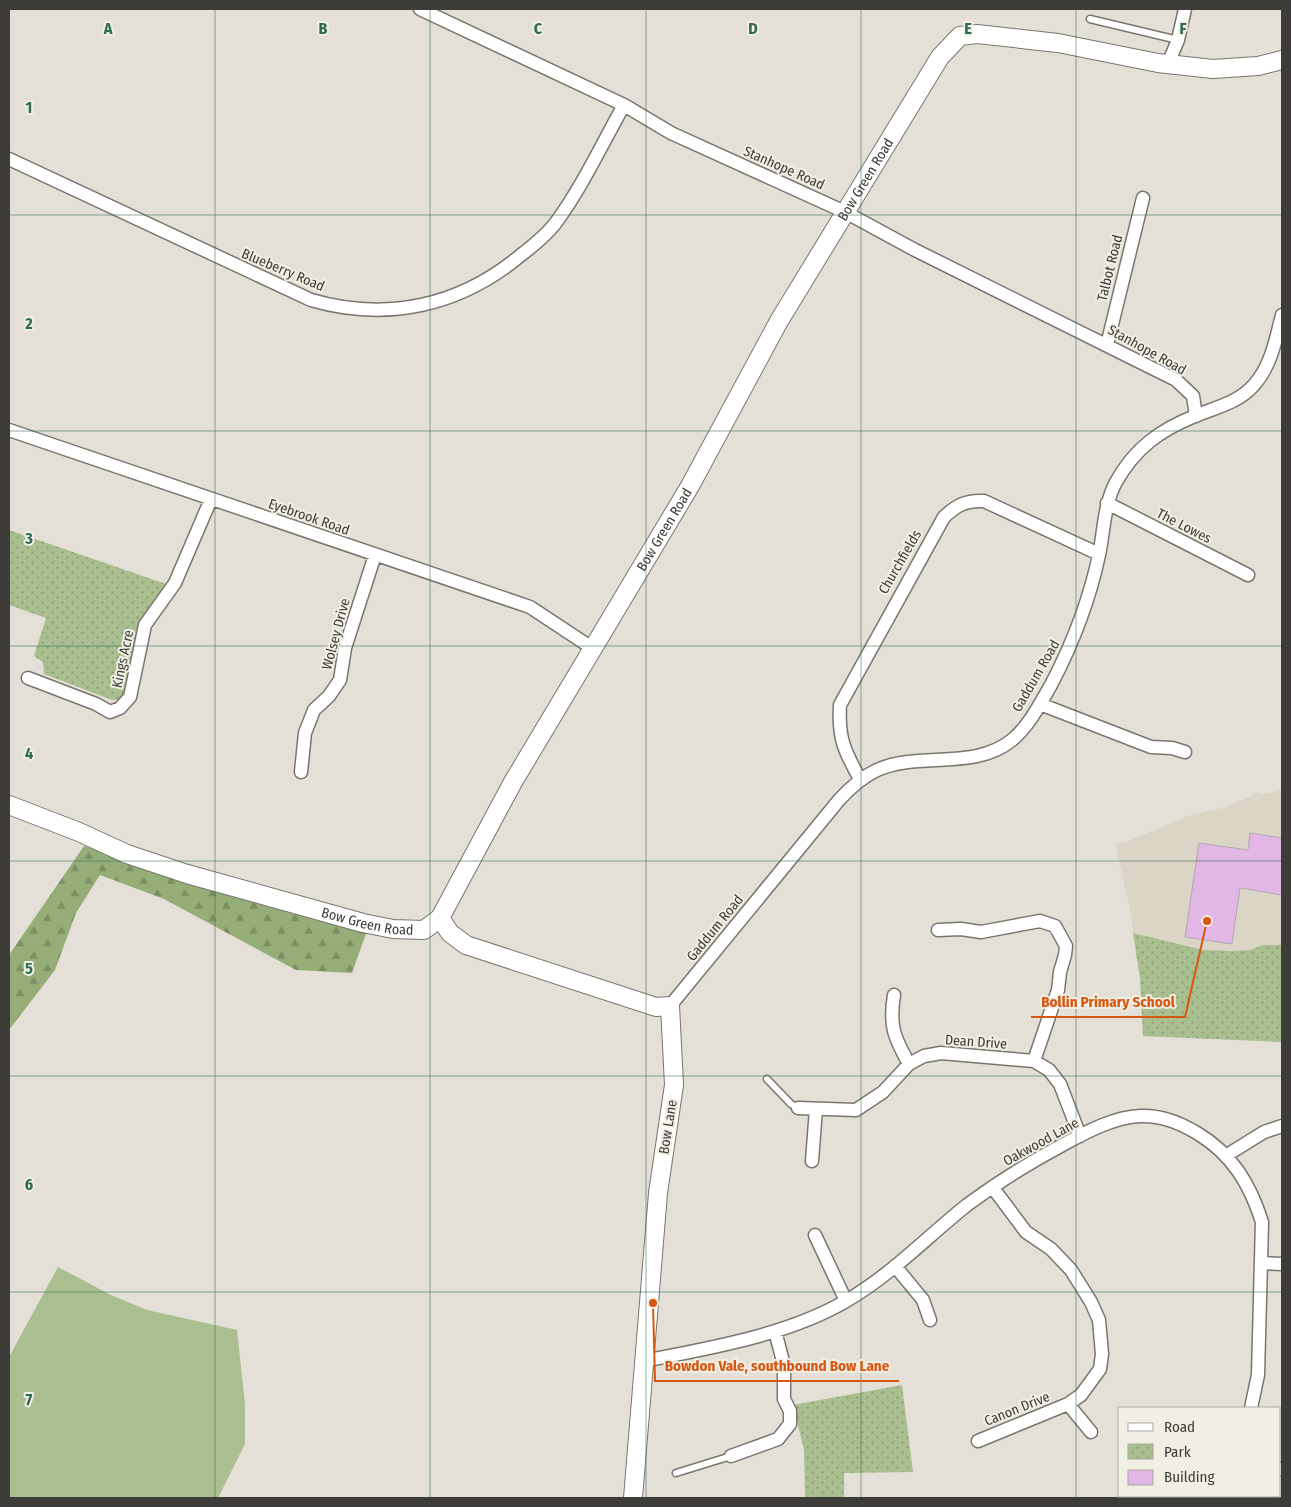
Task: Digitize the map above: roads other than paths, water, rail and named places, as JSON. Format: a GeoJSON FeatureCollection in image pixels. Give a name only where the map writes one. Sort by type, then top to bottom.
{"type":"FeatureCollection","features":[{"type":"Feature","properties":{"kind":"main road","name":"Bow Green Road"},"geometry":{"type":"LineString","coordinates":[[9,805],[78,832],[127,854],[178,871],[363,923],[393,929],[424,930],[440,918],[513,782],[686,494],[778,320],[940,57],[960,36],[977,34],[1058,43],[1168,64],[1213,70],[1258,66],[1282,60]]}},
{"type":"Feature","properties":{"kind":"main road"},"geometry":{"type":"LineString","coordinates":[[440,918],[450,933],[466,945],[656,1007],[670,1006]]}},
{"type":"Feature","properties":{"kind":"main road","name":"Bow Lane"},"geometry":{"type":"LineString","coordinates":[[633,1498],[658,1193],[674,1085],[670,1006]]}},
{"type":"Feature","properties":{"kind":"street","name":"Stanhope Road"},"geometry":{"type":"LineString","coordinates":[[420,9],[624,105],[671,133],[844,212],[915,250],[1176,380],[1193,396],[1196,416]]}},
{"type":"Feature","properties":{"kind":"street"},"geometry":{"type":"LineString","coordinates":[[1168,64],[1178,40],[1185,9]]}},
{"type":"Feature","properties":{"kind":"street","name":"Blueberry Road"},"geometry":{"type":"LineString","coordinates":[[9,160],[311,300],[335,307],[365,310],[402,308],[436,302],[491,279],[536,243],[556,222],[575,193],[624,105]]}},
{"type":"Feature","properties":{"kind":"street","name":"Talbot Road"},"geometry":{"type":"LineString","coordinates":[[1107,345],[1143,198]]}},
{"type":"Feature","properties":{"kind":"street","name":"Gaddum Road"},"geometry":{"type":"LineString","coordinates":[[670,1006],[838,800],[860,779],[878,769],[897,764],[986,754],[1012,740],[1040,704],[1072,644],[1089,599],[1100,554],[1107,503],[1116,482],[1145,445],[1160,432],[1196,416],[1221,408],[1241,397],[1254,385],[1264,371],[1273,351],[1282,315]]}},
{"type":"Feature","properties":{"kind":"street","name":"Eyebrook Road"},"geometry":{"type":"LineString","coordinates":[[9,430],[530,606],[592,648]]}},
{"type":"Feature","properties":{"kind":"street","name":"Kings Acre"},"geometry":{"type":"LineString","coordinates":[[28,678],[96,704],[110,712],[120,708],[130,697],[146,625],[175,583],[211,499]]}},
{"type":"Feature","properties":{"kind":"street","name":"Churchfields"},"geometry":{"type":"LineString","coordinates":[[860,779],[844,752],[839,718],[840,704],[944,517],[955,506],[969,500],[984,501],[1100,554]]}},
{"type":"Feature","properties":{"kind":"street","name":"The Lowes"},"geometry":{"type":"LineString","coordinates":[[1107,503],[1248,574]]}},
{"type":"Feature","properties":{"kind":"street","name":"Wolsey Drive"},"geometry":{"type":"LineString","coordinates":[[301,772],[305,733],[314,710],[329,696],[340,680],[345,648],[375,555]]}},
{"type":"Feature","properties":{"kind":"street"},"geometry":{"type":"LineString","coordinates":[[1040,704],[1151,746],[1172,748],[1185,752]]}},
{"type":"Feature","properties":{"kind":"street"},"geometry":{"type":"LineString","coordinates":[[938,930],[961,929],[981,932],[1040,921],[1055,926],[1066,946],[1065,955],[1058,990],[1034,1061],[1049,1070],[1060,1084],[1080,1136]]}},
{"type":"Feature","properties":{"kind":"street"},"geometry":{"type":"LineString","coordinates":[[894,995],[891,1015],[894,1037],[909,1064]]}},
{"type":"Feature","properties":{"kind":"street","name":"Dean Drive"},"geometry":{"type":"LineString","coordinates":[[798,1108],[856,1110],[884,1092],[909,1064],[924,1056],[941,1053],[1034,1061]]}},
{"type":"Feature","properties":{"kind":"street"},"geometry":{"type":"LineString","coordinates":[[812,1161],[816,1109]]}},
{"type":"Feature","properties":{"kind":"street","name":"Oakwood Lane"},"geometry":{"type":"LineString","coordinates":[[644,1361],[731,1343],[775,1331],[846,1302],[895,1266],[968,1205],[1036,1160],[1080,1136],[1119,1120],[1139,1116],[1162,1117],[1183,1124],[1227,1155],[1250,1190],[1262,1222],[1258,1375],[1251,1407]]}},
{"type":"Feature","properties":{"kind":"street"},"geometry":{"type":"LineString","coordinates":[[1227,1155],[1264,1132],[1282,1126]]}},
{"type":"Feature","properties":{"kind":"street","name":"Canon Drive"},"geometry":{"type":"LineString","coordinates":[[978,1441],[1068,1404],[1082,1395],[1100,1369],[1102,1338],[1099,1320],[1091,1302],[1071,1270],[1051,1249],[1026,1232],[993,1188]]}},
{"type":"Feature","properties":{"kind":"street"},"geometry":{"type":"LineString","coordinates":[[815,1235],[846,1302]]}},
{"type":"Feature","properties":{"kind":"street"},"geometry":{"type":"LineString","coordinates":[[1262,1263],[1282,1264]]}},
{"type":"Feature","properties":{"kind":"street"},"geometry":{"type":"LineString","coordinates":[[895,1266],[923,1300],[930,1320]]}},
{"type":"Feature","properties":{"kind":"street"},"geometry":{"type":"LineString","coordinates":[[731,1456],[778,1439],[790,1424],[790,1411],[784,1400],[784,1365],[775,1331]]}},
{"type":"Feature","properties":{"kind":"street","name":"Canon Drive"},"geometry":{"type":"LineString","coordinates":[[1068,1404],[1091,1432]]}},
{"type":"Feature","properties":{"kind":"lane"},"geometry":{"type":"LineString","coordinates":[[1090,19],[1178,40]]}},
{"type":"Feature","properties":{"kind":"lane"},"geometry":{"type":"LineString","coordinates":[[767,1079],[791,1104],[798,1108]]}},
{"type":"Feature","properties":{"kind":"lane"},"geometry":{"type":"LineString","coordinates":[[676,1472],[731,1456]]}},
{"type":"Feature","properties":{"kind":"place","name":"Bollin Primary School"},"geometry":{"type":"Point","coordinates":[1207,921]}},
{"type":"Feature","properties":{"kind":"place","name":"Bowdon Vale, southbound Bow Lane"},"geometry":{"type":"Point","coordinates":[653,1303]}}]}
